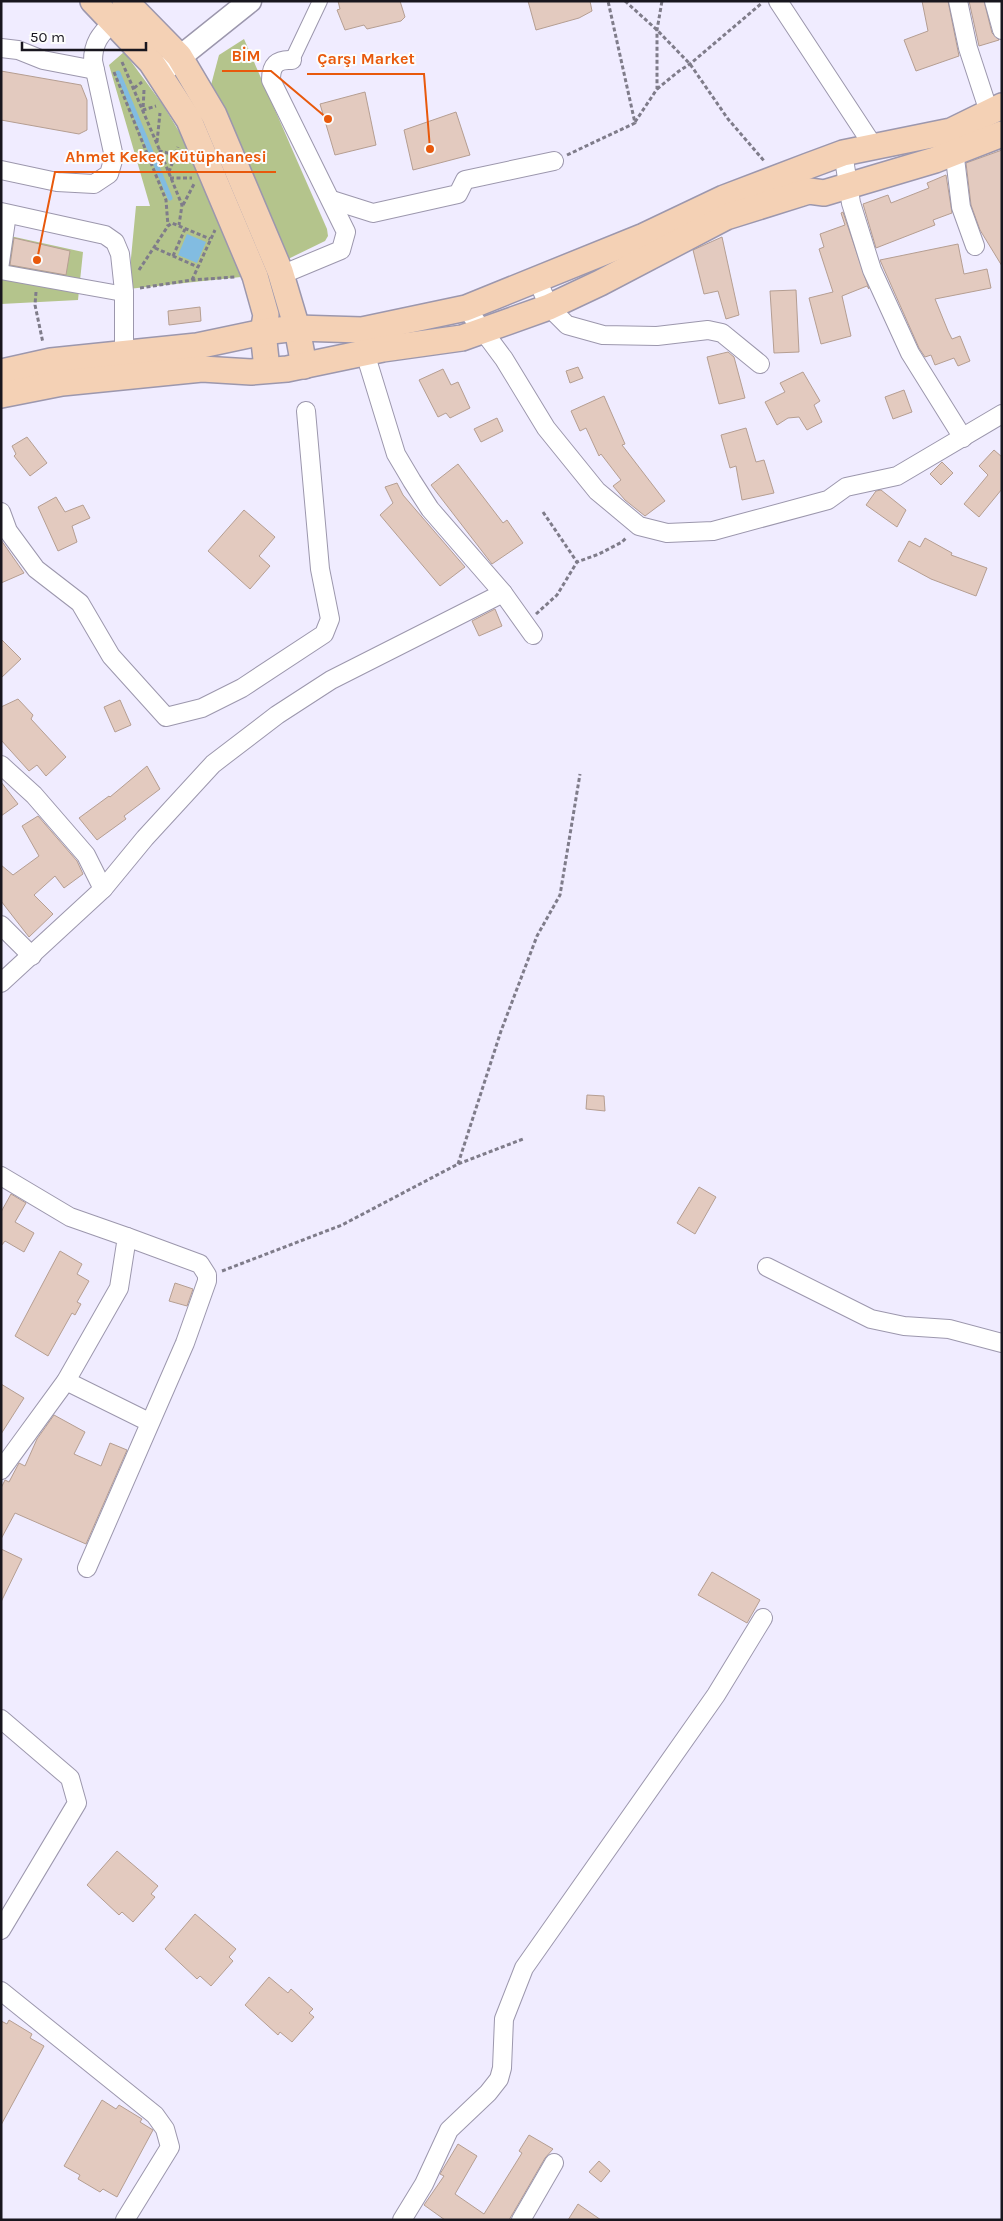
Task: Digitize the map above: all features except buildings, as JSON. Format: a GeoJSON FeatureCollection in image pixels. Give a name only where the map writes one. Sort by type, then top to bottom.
{"type":"FeatureCollection","features":[{"type":"Feature","properties":{"kind":"main road"},"geometry":{"type":"LineString","coordinates":[[93,1],[119,11],[179,56],[214,115],[281,275],[297,328],[304,366]]}},
{"type":"Feature","properties":{"kind":"main road"},"geometry":{"type":"LineString","coordinates":[[119,11],[189,120],[227,206],[255,276],[266,316],[263,332],[267,369]]}},
{"type":"Feature","properties":{"kind":"main road"},"geometry":{"type":"LineString","coordinates":[[1,395],[62,383],[202,369],[252,372],[304,366],[365,353],[450,340],[483,331],[550,306],[600,283],[726,217],[809,191],[824,192],[847,185],[953,142],[995,109]]}},
{"type":"Feature","properties":{"kind":"main road"},"geometry":{"type":"LineString","coordinates":[[1,372],[48,362],[124,352],[196,346],[263,332],[297,328],[362,330],[466,308],[644,236],[724,198],[843,153],[874,147],[953,142],[1002,134]]}},
{"type":"Feature","properties":{"kind":"street"},"geometry":{"type":"LineString","coordinates":[[160,73],[250,1]]}},
{"type":"Feature","properties":{"kind":"street"},"geometry":{"type":"LineString","coordinates":[[281,275],[341,250],[346,232],[332,200],[270,80],[271,71],[275,63],[283,59],[292,60],[320,1]]}},
{"type":"Feature","properties":{"kind":"street"},"geometry":{"type":"LineString","coordinates":[[778,1],[874,147]]}},
{"type":"Feature","properties":{"kind":"street"},"geometry":{"type":"LineString","coordinates":[[958,1],[968,48],[995,109]]}},
{"type":"Feature","properties":{"kind":"street"},"geometry":{"type":"LineString","coordinates":[[994,1],[1002,30]]}},
{"type":"Feature","properties":{"kind":"street"},"geometry":{"type":"LineString","coordinates":[[1,170],[57,182],[94,184],[109,174],[114,157],[103,68],[93,47],[99,36],[119,11]]}},
{"type":"Feature","properties":{"kind":"street"},"geometry":{"type":"LineString","coordinates":[[1,48],[18,50],[43,60],[103,68]]}},
{"type":"Feature","properties":{"kind":"street"},"geometry":{"type":"LineString","coordinates":[[953,142],[961,206],[975,246]]}},
{"type":"Feature","properties":{"kind":"street"},"geometry":{"type":"LineString","coordinates":[[843,153],[847,185],[872,270],[910,353],[963,438]]}},
{"type":"Feature","properties":{"kind":"street"},"geometry":{"type":"LineString","coordinates":[[332,200],[373,213],[458,194],[465,180],[554,161]]}},
{"type":"Feature","properties":{"kind":"street"},"geometry":{"type":"LineString","coordinates":[[124,292],[1,271],[5,213],[111,238],[119,249],[124,292],[125,378]]}},
{"type":"Feature","properties":{"kind":"street"},"geometry":{"type":"LineString","coordinates":[[537,279],[550,306],[568,325],[603,335],[657,336],[708,330],[722,333],[760,364]]}},
{"type":"Feature","properties":{"kind":"street"},"geometry":{"type":"LineString","coordinates":[[466,308],[504,359],[546,428],[597,491],[639,526],[667,533],[713,531],[828,500],[846,487],[897,476],[1002,414]]}},
{"type":"Feature","properties":{"kind":"street"},"geometry":{"type":"LineString","coordinates":[[365,353],[400,460],[430,510],[503,593],[529,629]]}},
{"type":"Feature","properties":{"kind":"street"},"geometry":{"type":"LineString","coordinates":[[1,512],[8,531],[36,569],[80,603],[111,656],[166,717],[202,708],[242,688],[324,634],[330,619],[320,569],[306,410]]}},
{"type":"Feature","properties":{"kind":"street"},"geometry":{"type":"LineString","coordinates":[[1,983],[103,889],[213,764],[277,715],[331,680],[503,593]]}},
{"type":"Feature","properties":{"kind":"street"},"geometry":{"type":"LineString","coordinates":[[1,765],[34,795],[86,855],[103,889]]}},
{"type":"Feature","properties":{"kind":"street"},"geometry":{"type":"LineString","coordinates":[[1,925],[32,956]]}},
{"type":"Feature","properties":{"kind":"street"},"geometry":{"type":"LineString","coordinates":[[3,1181],[70,1217],[200,1264],[207,1275],[185,1343],[87,1568]]}},
{"type":"Feature","properties":{"kind":"street"},"geometry":{"type":"LineString","coordinates":[[1,1470],[66,1381],[119,1288],[127,1237]]}},
{"type":"Feature","properties":{"kind":"street"},"geometry":{"type":"LineString","coordinates":[[766,1267],[871,1319],[904,1326],[949,1329],[1002,1343]]}},
{"type":"Feature","properties":{"kind":"street"},"geometry":{"type":"LineString","coordinates":[[66,1381],[149,1422]]}},
{"type":"Feature","properties":{"kind":"street"},"geometry":{"type":"LineString","coordinates":[[402,2220],[424,2184],[449,2130],[488,2093],[499,2079],[502,2068],[504,2019],[524,1968],[716,1695],[763,1618]]}},
{"type":"Feature","properties":{"kind":"street"},"geometry":{"type":"LineString","coordinates":[[1,1719],[70,1778],[77,1803],[1,1930]]}},
{"type":"Feature","properties":{"kind":"street"},"geometry":{"type":"LineString","coordinates":[[1,1991],[155,2115],[165,2129],[170,2147],[125,2220]]}},
{"type":"Feature","properties":{"kind":"street"},"geometry":{"type":"LineString","coordinates":[[521,2220],[554,2163]]}},
{"type":"Feature","properties":{"kind":"path"},"geometry":{"type":"LineString","coordinates":[[608,1],[634,123]]}},
{"type":"Feature","properties":{"kind":"path"},"geometry":{"type":"LineString","coordinates":[[625,1],[690,64],[728,119],[760,154],[776,178]]}},
{"type":"Feature","properties":{"kind":"path"},"geometry":{"type":"LineString","coordinates":[[658,89],[657,30],[662,1]]}},
{"type":"Feature","properties":{"kind":"path"},"geometry":{"type":"LineString","coordinates":[[554,161],[634,123],[658,89],[764,1]]}},
{"type":"Feature","properties":{"kind":"path"},"geometry":{"type":"LineString","coordinates":[[120,59],[157,142],[182,205],[179,225]]}},
{"type":"Feature","properties":{"kind":"path"},"geometry":{"type":"LineString","coordinates":[[103,68],[166,200],[168,226]]}},
{"type":"Feature","properties":{"kind":"path"},"geometry":{"type":"LineString","coordinates":[[134,88],[144,80],[143,110]]}},
{"type":"Feature","properties":{"kind":"path"},"geometry":{"type":"LineString","coordinates":[[143,110],[161,104],[157,142]]}},
{"type":"Feature","properties":{"kind":"path"},"geometry":{"type":"LineString","coordinates":[[160,151],[175,155]]}},
{"type":"Feature","properties":{"kind":"path"},"geometry":{"type":"LineString","coordinates":[[170,178],[197,178]]}},
{"type":"Feature","properties":{"kind":"path"},"geometry":{"type":"LineString","coordinates":[[192,280],[227,206]]}},
{"type":"Feature","properties":{"kind":"path"},"geometry":{"type":"LineString","coordinates":[[124,292],[168,226],[172,223],[210,239]]}},
{"type":"Feature","properties":{"kind":"path"},"geometry":{"type":"LineString","coordinates":[[173,256],[185,229]]}},
{"type":"Feature","properties":{"kind":"path"},"geometry":{"type":"LineString","coordinates":[[155,248],[198,267]]}},
{"type":"Feature","properties":{"kind":"path"},"geometry":{"type":"LineString","coordinates":[[124,292],[192,280],[255,276]]}},
{"type":"Feature","properties":{"kind":"path"},"geometry":{"type":"LineString","coordinates":[[35,305],[48,362]]}},
{"type":"Feature","properties":{"kind":"path"},"geometry":{"type":"LineString","coordinates":[[543,512],[577,562]]}},
{"type":"Feature","properties":{"kind":"path"},"geometry":{"type":"LineString","coordinates":[[529,629],[558,595],[577,562],[622,542],[639,526]]}},
{"type":"Feature","properties":{"kind":"path"},"geometry":{"type":"LineString","coordinates":[[458,1164],[501,1032],[537,936],[560,895],[580,774]]}},
{"type":"Feature","properties":{"kind":"path"},"geometry":{"type":"LineString","coordinates":[[207,1275],[234,1268],[342,1225],[458,1164],[523,1139]]}},
{"type":"Feature","properties":{"kind":"green space"},"geometry":{"type":"Polygon","coordinates":[[[244,39],[327,229],[328,236],[325,241],[286,260],[211,85],[219,55],[244,39]]]}},
{"type":"Feature","properties":{"kind":"green space"},"geometry":{"type":"Polygon","coordinates":[[[124,52],[163,105],[203,171],[241,277],[128,289],[136,206],[150,206],[109,65],[124,52]]]}},
{"type":"Feature","properties":{"kind":"green space"},"geometry":{"type":"Polygon","coordinates":[[[1,234],[83,252],[78,300],[1,304],[1,234]]]}},
{"type":"Feature","properties":{"kind":"water"},"geometry":{"type":"Polygon","coordinates":[[[187,234],[206,242],[197,263],[178,255],[187,234]]]}},
{"type":"Feature","properties":{"kind":"waterway"},"geometry":{"type":"LineString","coordinates":[[118,73],[170,198]]}},
{"type":"Feature","properties":{"kind":"place","name":"BİM"},"geometry":{"type":"Point","coordinates":[328,119]}},
{"type":"Feature","properties":{"kind":"place","name":"Çarşı Market"},"geometry":{"type":"Point","coordinates":[430,149]}},
{"type":"Feature","properties":{"kind":"place","name":"Ahmet Kekeç Kütüphanesi"},"geometry":{"type":"Point","coordinates":[37,260]}}]}
